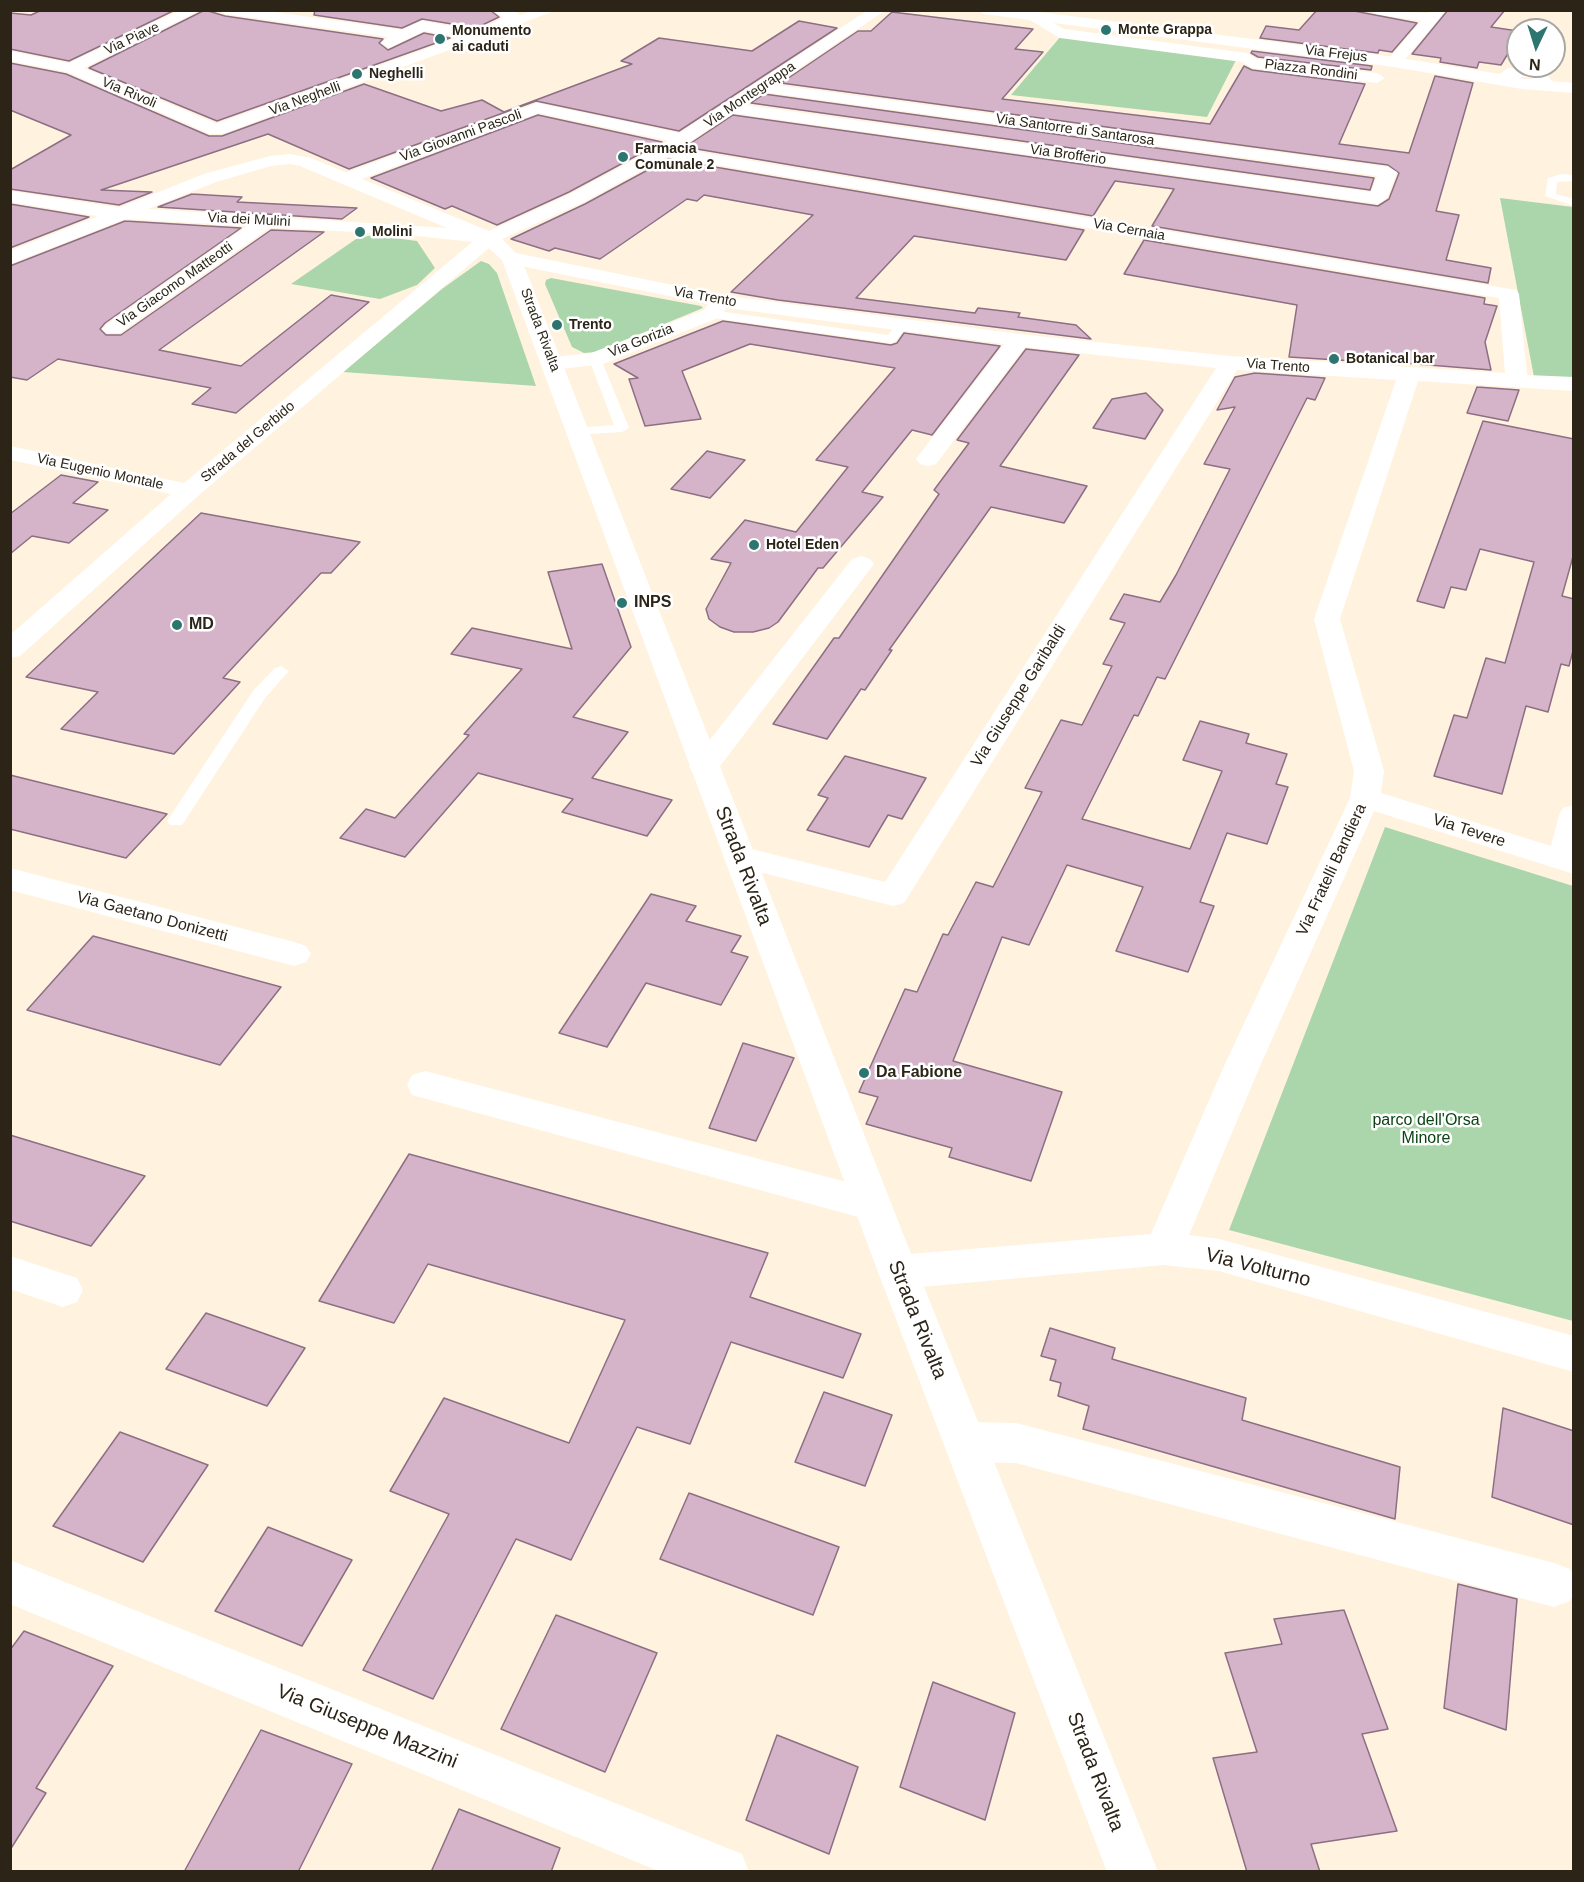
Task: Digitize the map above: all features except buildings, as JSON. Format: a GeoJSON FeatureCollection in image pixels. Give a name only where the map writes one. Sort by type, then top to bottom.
{"type":"FeatureCollection","features":[{"type":"Feature","properties":{"kind":"street","name":"Via Piave"},"geometry":{"type":"LineString","coordinates":[[71,68],[194,10]]}},
{"type":"Feature","properties":{"kind":"street"},"geometry":{"type":"LineString","coordinates":[[225,10],[404,35]]}},
{"type":"Feature","properties":{"kind":"street"},"geometry":{"type":"LineString","coordinates":[[482,36],[515,17],[499,10]]}},
{"type":"Feature","properties":{"kind":"street"},"geometry":{"type":"LineString","coordinates":[[427,55],[389,43],[422,26],[482,36],[550,10]]}},
{"type":"Feature","properties":{"kind":"street","name":"Via Montegrappa"},"geometry":{"type":"LineString","coordinates":[[489,238],[577,198],[664,152],[762,88],[834,37],[879,10]]}},
{"type":"Feature","properties":{"kind":"street","name":"Via Frejus"},"geometry":{"type":"LineString","coordinates":[[984,10],[1035,17],[1060,33],[1394,62],[1539,81]]}},
{"type":"Feature","properties":{"kind":"street"},"geometry":{"type":"LineString","coordinates":[[1376,10],[1436,14]]}},
{"type":"Feature","properties":{"kind":"street"},"geometry":{"type":"LineString","coordinates":[[1394,62],[1436,14]]}},
{"type":"Feature","properties":{"kind":"street","name":"Via Neghelli"},"geometry":{"type":"LineString","coordinates":[[216,130],[482,36]]}},
{"type":"Feature","properties":{"kind":"street","name":"Piazza Rondini"},"geometry":{"type":"LineString","coordinates":[[1251,51],[1252,63],[1377,78]]}},
{"type":"Feature","properties":{"kind":"street","name":"Via Rivoli"},"geometry":{"type":"LineString","coordinates":[[10,56],[71,68],[247,144],[210,178]]}},
{"type":"Feature","properties":{"kind":"street"},"geometry":{"type":"LineString","coordinates":[[1539,81],[1574,81]]}},
{"type":"Feature","properties":{"kind":"street"},"geometry":{"type":"LineString","coordinates":[[1539,81],[1574,88]]}},
{"type":"Feature","properties":{"kind":"street","name":"Via Santorre di Santarosa"},"geometry":{"type":"LineString","coordinates":[[762,88],[1388,172]]}},
{"type":"Feature","properties":{"kind":"street","name":"Via Giovanni Pascoli"},"geometry":{"type":"LineString","coordinates":[[345,179],[537,108],[684,139]]}},
{"type":"Feature","properties":{"kind":"street","name":"Via Brofferio"},"geometry":{"type":"LineString","coordinates":[[731,108],[1378,198],[1388,172]]}},
{"type":"Feature","properties":{"kind":"street","name":"Via Cernaia"},"geometry":{"type":"LineString","coordinates":[[664,152],[1509,294],[1518,380]]}},
{"type":"Feature","properties":{"kind":"street"},"geometry":{"type":"LineString","coordinates":[[12,258],[210,178],[270,161],[290,159],[305,162],[489,238]]}},
{"type":"Feature","properties":{"kind":"street","name":"Via dei Mulini"},"geometry":{"type":"LineString","coordinates":[[10,196],[122,214],[408,228],[489,238]]}},
{"type":"Feature","properties":{"kind":"street","name":"Via Giacomo Matteotti"},"geometry":{"type":"LineString","coordinates":[[113,329],[267,221]]}},
{"type":"Feature","properties":{"kind":"street","name":"Strada Rivalta"},"geometry":{"type":"LineString","coordinates":[[489,238],[511,258],[553,363],[704,767],[898,1272],[1133,1872]]}},
{"type":"Feature","properties":{"kind":"street","name":"Strada del Gerbido"},"geometry":{"type":"LineString","coordinates":[[10,650],[189,491],[489,238]]}},
{"type":"Feature","properties":{"kind":"street","name":"Via Trento"},"geometry":{"type":"LineString","coordinates":[[511,258],[716,307],[1230,363],[1574,384]]}},
{"type":"Feature","properties":{"kind":"street","name":"Via Gorizia"},"geometry":{"type":"LineString","coordinates":[[553,363],[595,359],[716,307]]}},
{"type":"Feature","properties":{"kind":"street"},"geometry":{"type":"LineString","coordinates":[[928,459],[1019,340]]}},
{"type":"Feature","properties":{"kind":"street","name":"Via Giuseppe Garibaldi"},"geometry":{"type":"LineString","coordinates":[[739,857],[893,895],[1230,363]]}},
{"type":"Feature","properties":{"kind":"street","name":"Via Fratelli Bandiera"},"geometry":{"type":"LineString","coordinates":[[1164,1249],[1242,1066],[1365,798],[1369,771],[1327,619],[1409,374]]}},
{"type":"Feature","properties":{"kind":"street","name":"Via Eugenio Montale"},"geometry":{"type":"LineString","coordinates":[[10,453],[189,491]]}},
{"type":"Feature","properties":{"kind":"street"},"geometry":{"type":"LineString","coordinates":[[704,767],[861,564]]}},
{"type":"Feature","properties":{"kind":"street","name":"Via Tevere"},"geometry":{"type":"LineString","coordinates":[[1365,798],[1568,862]]}},
{"type":"Feature","properties":{"kind":"street"},"geometry":{"type":"LineString","coordinates":[[1568,862],[1574,815]]}},
{"type":"Feature","properties":{"kind":"street","name":"Via Gaetano Donizetti"},"geometry":{"type":"LineString","coordinates":[[10,879],[294,954]]}},
{"type":"Feature","properties":{"kind":"street"},"geometry":{"type":"LineString","coordinates":[[425,1085],[873,1204]]}},
{"type":"Feature","properties":{"kind":"street","name":"Via Volturno"},"geometry":{"type":"LineString","coordinates":[[898,1272],[1164,1249],[1219,1256],[1574,1354]]}},
{"type":"Feature","properties":{"kind":"street"},"geometry":{"type":"LineString","coordinates":[[10,1272],[63,1290]]}},
{"type":"Feature","properties":{"kind":"street"},"geometry":{"type":"LineString","coordinates":[[966,1442],[1016,1443],[1554,1585]]}},
{"type":"Feature","properties":{"kind":"street","name":"Via Giuseppe Mazzini"},"geometry":{"type":"LineString","coordinates":[[10,1582],[724,1872]]}},
{"type":"Feature","properties":{"kind":"lane"},"geometry":{"type":"LineString","coordinates":[[1574,178],[1562,177],[1552,180],[1550,196],[1574,203]]}},
{"type":"Feature","properties":{"kind":"lane"},"geometry":{"type":"LineString","coordinates":[[577,432],[622,428],[595,359]]}},
{"type":"Feature","properties":{"kind":"lane"},"geometry":{"type":"LineString","coordinates":[[176,821],[259,695],[281,671]]}},
{"type":"Feature","properties":{"kind":"green space"},"geometry":{"type":"Polygon","coordinates":[[[1061,36],[1236,60],[1207,117],[1011,95],[1061,36]]]}},
{"type":"Feature","properties":{"kind":"green space"},"geometry":{"type":"Polygon","coordinates":[[[1500,198],[1573,207],[1573,379],[1534,377],[1500,198]]]}},
{"type":"Feature","properties":{"kind":"green space"},"geometry":{"type":"Polygon","coordinates":[[[372,235],[417,241],[435,268],[417,285],[380,299],[291,284],[356,239],[372,235]]]}},
{"type":"Feature","properties":{"kind":"green space"},"geometry":{"type":"Polygon","coordinates":[[[481,261],[489,264],[497,273],[536,386],[343,372],[442,289],[481,261]]]}},
{"type":"Feature","properties":{"kind":"green space"},"geometry":{"type":"Polygon","coordinates":[[[551,278],[703,308],[596,352],[584,353],[572,347],[545,284],[546,280],[551,278]]]}},
{"type":"Feature","properties":{"kind":"green space","name":"parco dell'Orsa Minore"},"geometry":{"type":"Polygon","coordinates":[[[1385,827],[1573,886],[1573,1321],[1229,1230],[1385,827]]]}},
{"type":"Feature","properties":{"kind":"place","name":"Monte Grappa"},"geometry":{"type":"Point","coordinates":[1106,30]}},
{"type":"Feature","properties":{"kind":"place","name":"Monumento ai caduti"},"geometry":{"type":"Point","coordinates":[440,39]}},
{"type":"Feature","properties":{"kind":"place","name":"Neghelli"},"geometry":{"type":"Point","coordinates":[357,74]}},
{"type":"Feature","properties":{"kind":"place","name":"Farmacia Comunale 2"},"geometry":{"type":"Point","coordinates":[623,157]}},
{"type":"Feature","properties":{"kind":"place","name":"Molini"},"geometry":{"type":"Point","coordinates":[360,232]}},
{"type":"Feature","properties":{"kind":"place","name":"Trento"},"geometry":{"type":"Point","coordinates":[557,325]}},
{"type":"Feature","properties":{"kind":"place","name":"Botanical bar"},"geometry":{"type":"Point","coordinates":[1334,359]}},
{"type":"Feature","properties":{"kind":"place","name":"Hotel Eden"},"geometry":{"type":"Point","coordinates":[754,545]}},
{"type":"Feature","properties":{"kind":"place","name":"INPS"},"geometry":{"type":"Point","coordinates":[622,603]}},
{"type":"Feature","properties":{"kind":"place","name":"MD"},"geometry":{"type":"Point","coordinates":[177,625]}},
{"type":"Feature","properties":{"kind":"place","name":"Da Fabione"},"geometry":{"type":"Point","coordinates":[864,1073]}}]}
